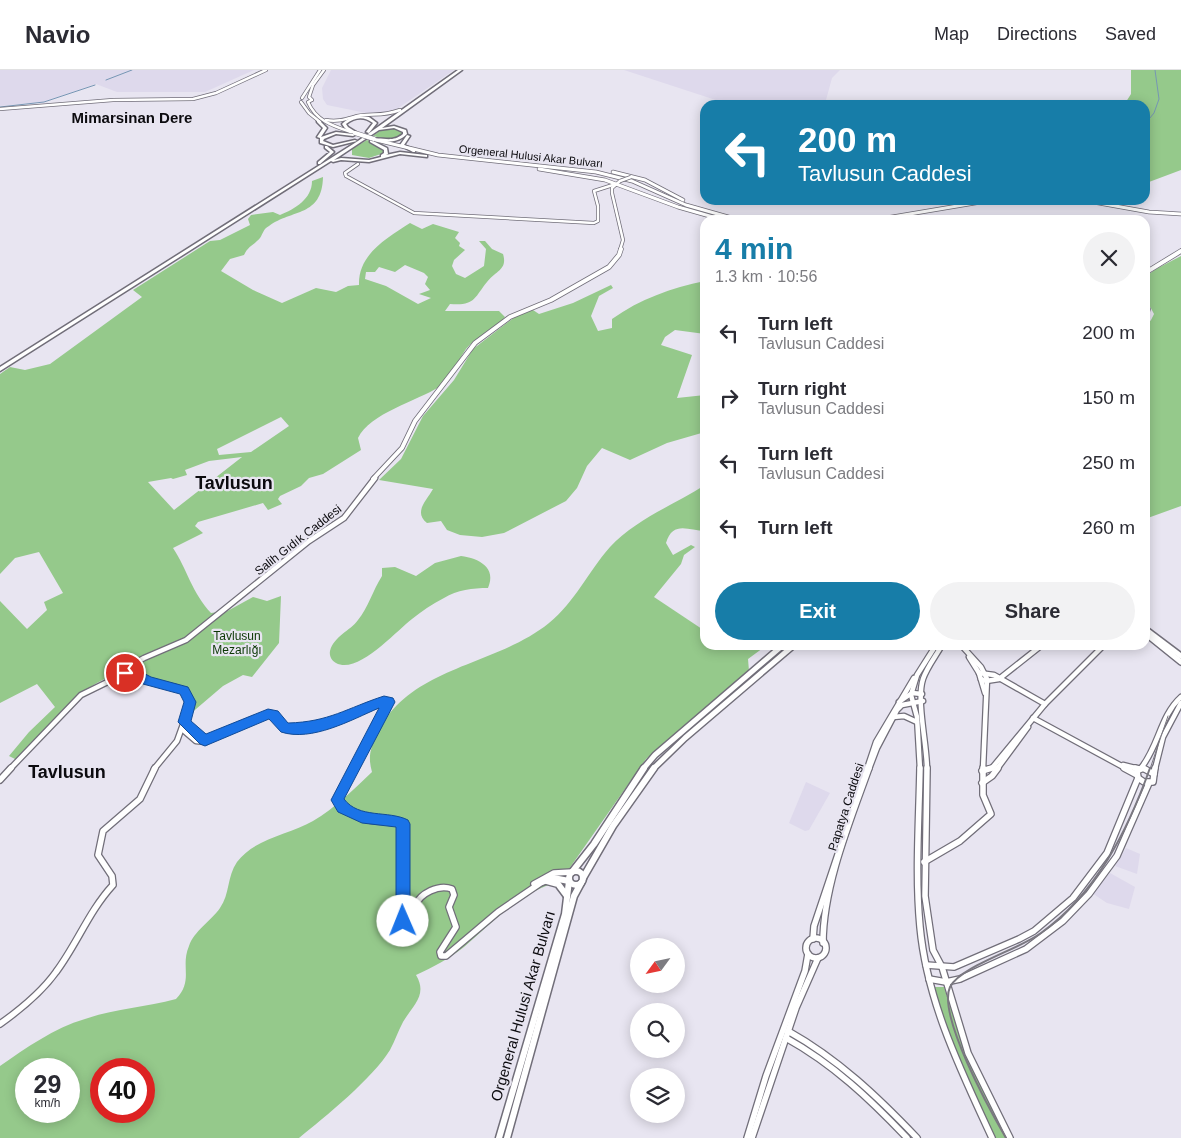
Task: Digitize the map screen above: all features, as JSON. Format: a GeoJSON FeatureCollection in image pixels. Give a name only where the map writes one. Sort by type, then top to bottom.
{"type":"FeatureCollection","features":[{"type":"Feature","properties":{"kind":"highway"},"geometry":{"type":"LineString","coordinates":[[0,364],[370,133],[455,70]]}},
{"type":"Feature","properties":{"kind":"highway"},"geometry":{"type":"LineString","coordinates":[[415,151],[403,146],[409,132],[394,121],[401,110],[460,70]]}},
{"type":"Feature","properties":{"kind":"highway"},"geometry":{"type":"LineString","coordinates":[[354,134],[344,124],[351,119],[362,117],[374,121],[370,133]]}},
{"type":"Feature","properties":{"kind":"highway"},"geometry":{"type":"LineString","coordinates":[[318,121],[325,128],[318,142],[332,152],[318,164]]}},
{"type":"Feature","properties":{"kind":"highway"},"geometry":{"type":"LineString","coordinates":[[370,133],[390,127],[399,128],[406,132],[403,138],[396,140],[373,140]]}},
{"type":"Feature","properties":{"kind":"highway"},"geometry":{"type":"LineString","coordinates":[[331,133],[354,134],[384,146],[386,154],[369,160],[354,158],[350,155],[350,150],[357,141],[333,146],[321,142],[324,136],[331,133]]}},
{"type":"Feature","properties":{"kind":"highway"},"geometry":{"type":"LineString","coordinates":[[0,369],[310,173],[357,141]]}},
{"type":"Feature","properties":{"kind":"highway"},"geometry":{"type":"LineString","coordinates":[[310,173],[338,159],[368,161],[403,152],[426,156]]}},
{"type":"Feature","properties":{"kind":"main road","name":"Orgeneral Hulusi Akar Bulvarı"},"geometry":{"type":"LineString","coordinates":[[373,140],[415,151],[618,179],[680,206],[709,215]]}},
{"type":"Feature","properties":{"kind":"main road","name":"Orgeneral Hulusi Akar Bulvarı"},"geometry":{"type":"LineString","coordinates":[[373,140],[426,156],[596,172],[621,177],[717,215]]}},
{"type":"Feature","properties":{"kind":"main road"},"geometry":{"type":"LineString","coordinates":[[533,166],[587,169],[632,177],[659,186],[708,213]]}},
{"type":"Feature","properties":{"kind":"main road"},"geometry":{"type":"LineString","coordinates":[[533,166],[619,182],[688,211],[707,215]]}},
{"type":"Feature","properties":{"kind":"main road"},"geometry":{"type":"LineString","coordinates":[[902,215],[956,205]]}},
{"type":"Feature","properties":{"kind":"main road"},"geometry":{"type":"LineString","coordinates":[[916,215],[971,205]]}},
{"type":"Feature","properties":{"kind":"main road"},"geometry":{"type":"LineString","coordinates":[[1106,205],[1145,212],[1181,215]]}},
{"type":"Feature","properties":{"kind":"main road"},"geometry":{"type":"LineString","coordinates":[[1150,268],[1181,249]]}},
{"type":"Feature","properties":{"kind":"main road"},"geometry":{"type":"LineString","coordinates":[[1150,633],[1181,656]]}},
{"type":"Feature","properties":{"kind":"main road"},"geometry":{"type":"LineString","coordinates":[[1150,637],[1181,662]]}},
{"type":"Feature","properties":{"kind":"main road"},"geometry":{"type":"LineString","coordinates":[[569,881],[568,877],[591,849],[633,783],[655,755],[777,650]]}},
{"type":"Feature","properties":{"kind":"main road","name":"Orgeneral Hulusi Akar Bulvarı"},"geometry":{"type":"LineString","coordinates":[[507,1138],[574,896],[613,826],[648,773],[684,738],[788,650]]}},
{"type":"Feature","properties":{"kind":"main road"},"geometry":{"type":"LineString","coordinates":[[542,882],[553,878],[569,881],[576,885],[582,881],[581,873],[572,872]]}},
{"type":"Feature","properties":{"kind":"main road"},"geometry":{"type":"LineString","coordinates":[[542,882],[551,881],[558,884],[568,898]]}},
{"type":"Feature","properties":{"kind":"main road","name":"Orgeneral Hulusi Akar Bulvarı"},"geometry":{"type":"LineString","coordinates":[[499,1138],[555,954],[568,898],[569,881]]}},
{"type":"Feature","properties":{"kind":"street"},"geometry":{"type":"LineString","coordinates":[[0,108],[113,100],[194,99],[222,91],[264,70]]}},
{"type":"Feature","properties":{"kind":"street"},"geometry":{"type":"LineString","coordinates":[[301,100],[320,70]]}},
{"type":"Feature","properties":{"kind":"street"},"geometry":{"type":"LineString","coordinates":[[308,102],[312,100],[309,98],[313,86],[324,70]]}},
{"type":"Feature","properties":{"kind":"street"},"geometry":{"type":"LineString","coordinates":[[301,100],[309,98]]}},
{"type":"Feature","properties":{"kind":"street"},"geometry":{"type":"LineString","coordinates":[[301,100],[308,102],[316,114],[329,124],[354,134]]}},
{"type":"Feature","properties":{"kind":"street"},"geometry":{"type":"LineString","coordinates":[[301,100],[318,121],[354,134]]}},
{"type":"Feature","properties":{"kind":"street"},"geometry":{"type":"LineString","coordinates":[[316,114],[326,120],[336,122],[359,116],[384,116],[401,110]]}},
{"type":"Feature","properties":{"kind":"street"},"geometry":{"type":"LineString","coordinates":[[358,164],[345,173],[346,176],[414,214],[594,223],[598,221],[599,210],[594,191],[632,177]]}},
{"type":"Feature","properties":{"kind":"street","name":"Salih Gıdık Caddesi"},"geometry":{"type":"LineString","coordinates":[[0,780],[77,698],[90,689],[130,671],[139,660],[186,640],[309,541],[344,518],[369,484],[402,448],[415,421],[475,343],[510,316],[555,298],[609,268],[618,255],[624,240],[612,194],[612,188],[619,182]]}},
{"type":"Feature","properties":{"kind":"street","name":"Papatya Caddesi"},"geometry":{"type":"LineString","coordinates":[[813,938],[814,926],[876,742],[898,703],[933,650]]}},
{"type":"Feature","properties":{"kind":"street"},"geometry":{"type":"LineString","coordinates":[[939,650],[923,679],[922,694],[927,758],[918,904],[929,978],[954,1057],[992,1138]]}},
{"type":"Feature","properties":{"kind":"street"},"geometry":{"type":"LineString","coordinates":[[922,861],[951,846],[989,817],[991,810],[984,798],[982,783],[986,693],[984,680],[982,673],[965,650]]}},
{"type":"Feature","properties":{"kind":"street"},"geometry":{"type":"LineString","coordinates":[[984,680],[999,679],[1035,650]]}},
{"type":"Feature","properties":{"kind":"street"},"geometry":{"type":"LineString","coordinates":[[982,771],[992,768],[1033,718],[1099,650]]}},
{"type":"Feature","properties":{"kind":"street"},"geometry":{"type":"LineString","coordinates":[[0,1024],[33,998],[52,978],[68,955],[94,906],[114,882],[98,855],[102,833],[140,799],[155,767],[172,749],[182,729],[190,702],[184,691],[147,681],[130,671]]}},
{"type":"Feature","properties":{"kind":"street"},"geometry":{"type":"LineString","coordinates":[[982,673],[999,679],[1046,704]]}},
{"type":"Feature","properties":{"kind":"street"},"geometry":{"type":"LineString","coordinates":[[917,674],[912,693],[920,745],[922,861],[928,937],[933,955],[942,967],[968,1053],[1010,1138]]}},
{"type":"Feature","properties":{"kind":"street"},"geometry":{"type":"LineString","coordinates":[[898,703],[912,693],[922,694]]}},
{"type":"Feature","properties":{"kind":"street"},"geometry":{"type":"LineString","coordinates":[[926,965],[954,967],[1019,940],[1034,931],[1073,898],[1107,853],[1139,772],[1150,755],[1167,712],[1172,704],[1181,697]]}},
{"type":"Feature","properties":{"kind":"street"},"geometry":{"type":"LineString","coordinates":[[182,729],[198,742],[209,740],[268,714],[274,714],[281,725],[286,728],[315,727],[361,712],[384,701],[389,702],[337,800],[343,808],[366,819],[395,820],[403,824],[405,871],[402,909],[406,932],[412,930],[414,906],[419,899],[441,888],[451,888],[454,893],[449,907],[456,927],[440,955],[444,956],[491,917],[542,882]]}},
{"type":"Feature","properties":{"kind":"street"},"geometry":{"type":"LineString","coordinates":[[913,702],[923,701]]}},
{"type":"Feature","properties":{"kind":"street","name":"Papatya Caddesi"},"geometry":{"type":"LineString","coordinates":[[866,774],[893,717],[902,706],[913,702]]}},
{"type":"Feature","properties":{"kind":"street"},"geometry":{"type":"LineString","coordinates":[[929,978],[946,982],[960,979],[1026,949],[1064,921],[1089,894],[1117,856],[1149,783],[1154,780],[1154,763],[1172,715],[1181,703]]}},
{"type":"Feature","properties":{"kind":"street"},"geometry":{"type":"LineString","coordinates":[[893,717],[904,716],[917,722]]}},
{"type":"Feature","properties":{"kind":"street"},"geometry":{"type":"LineString","coordinates":[[1033,718],[1116,764],[1139,772],[1149,783]]}},
{"type":"Feature","properties":{"kind":"street"},"geometry":{"type":"LineString","coordinates":[[982,783],[992,776],[1025,733],[1033,718]]}},
{"type":"Feature","properties":{"kind":"street"},"geometry":{"type":"LineString","coordinates":[[184,722],[202,740],[209,740]]}},
{"type":"Feature","properties":{"kind":"street"},"geometry":{"type":"LineString","coordinates":[[1139,772],[1148,769],[1154,774]]}},
{"type":"Feature","properties":{"kind":"street","name":"Papatya Caddesi"},"geometry":{"type":"LineString","coordinates":[[823,942],[822,930],[824,920],[855,806]]}},
{"type":"Feature","properties":{"kind":"street"},"geometry":{"type":"LineString","coordinates":[[526,892],[544,876],[563,871],[572,872]]}},
{"type":"Feature","properties":{"kind":"street"},"geometry":{"type":"LineString","coordinates":[[747,1138],[805,971],[808,954],[806,944],[813,938],[823,942],[826,952],[818,958],[762,1097]]}},
{"type":"Feature","properties":{"kind":"street"},"geometry":{"type":"LineString","coordinates":[[808,954],[818,958]]}},
{"type":"Feature","properties":{"kind":"street"},"geometry":{"type":"LineString","coordinates":[[787,1034],[846,1076],[907,1138]]}},
{"type":"Feature","properties":{"kind":"street"},"geometry":{"type":"LineString","coordinates":[[787,1034],[820,1049],[849,1070],[867,1085],[917,1138]]}},
{"type":"Feature","properties":{"kind":"street"},"geometry":{"type":"LineString","coordinates":[[752,1138],[756,1115]]}},
{"type":"Feature","properties":{"kind":"shaded area"},"geometry":{"type":"Polygon","coordinates":[[[0,70],[254,70],[205,92],[117,92],[96,84],[43,102],[0,106],[0,70]]]}},
{"type":"Feature","properties":{"kind":"shaded area"},"geometry":{"type":"Polygon","coordinates":[[[331,70],[454,70],[388,115],[381,116],[327,105],[323,99],[322,88],[331,70]]]}},
{"type":"Feature","properties":{"kind":"shaded area"},"geometry":{"type":"Polygon","coordinates":[[[624,70],[840,70],[832,78],[826,100],[716,100],[624,70]]]}},
{"type":"Feature","properties":{"kind":"shaded area"},"geometry":{"type":"Polygon","coordinates":[[[806,782],[830,793],[809,830],[805,831],[789,823],[806,782]]]}},
{"type":"Feature","properties":{"kind":"shaded area"},"geometry":{"type":"Polygon","coordinates":[[[1126,848],[1140,854],[1137,874],[1115,866],[1126,848]]]}},
{"type":"Feature","properties":{"kind":"shaded area"},"geometry":{"type":"Polygon","coordinates":[[[1110,873],[1135,887],[1129,909],[1107,903],[1092,893],[1110,873]]]}},
{"type":"Feature","properties":{"kind":"green space"},"geometry":{"type":"Polygon","coordinates":[[[1131,70],[1181,70],[1181,170],[1150,182],[1150,100],[1127,100],[1131,94],[1131,70]]]}},
{"type":"Feature","properties":{"kind":"green space"},"geometry":{"type":"Polygon","coordinates":[[[394,128],[403,131],[403,135],[388,139],[373,136],[381,130],[394,128]]]}},
{"type":"Feature","properties":{"kind":"green space"},"geometry":{"type":"Polygon","coordinates":[[[367,140],[382,146],[384,153],[369,158],[352,155],[352,149],[367,140]]]}},
{"type":"Feature","properties":{"kind":"green space","name":"Tavlusun Mezarlığı"},"geometry":{"type":"Polygon","coordinates":[[[323,177],[321,190],[312,206],[267,227],[260,238],[244,255],[230,259],[221,271],[253,290],[282,303],[316,288],[336,292],[348,286],[359,285],[363,264],[383,241],[410,223],[422,229],[433,224],[459,232],[455,238],[460,243],[459,246],[465,250],[454,260],[452,266],[456,274],[465,278],[484,266],[486,249],[479,241],[485,241],[492,249],[503,254],[504,259],[504,264],[500,270],[490,278],[473,300],[464,304],[450,304],[445,311],[499,311],[505,317],[496,326],[470,344],[451,375],[443,384],[395,408],[373,421],[364,429],[358,438],[361,450],[323,474],[309,478],[301,486],[280,496],[278,499],[282,504],[268,510],[263,503],[198,522],[195,526],[203,533],[173,548],[194,589],[211,613],[218,612],[222,614],[253,597],[267,601],[281,596],[279,643],[252,677],[243,675],[223,686],[189,715],[193,701],[185,689],[148,680],[132,670],[114,675],[97,683],[68,705],[17,760],[9,756],[29,732],[55,707],[37,684],[0,703],[0,601],[27,629],[47,610],[44,602],[63,593],[39,552],[15,558],[0,574],[0,374],[10,367],[25,370],[50,364],[142,297],[133,290],[210,241],[220,240],[250,225],[248,219],[251,215],[273,212],[280,215],[291,210],[306,198],[312,181],[323,177]],[[405,265],[395,272],[379,267],[375,272],[366,272],[365,279],[386,286],[418,304],[431,298],[419,294],[430,290],[425,284],[428,277],[424,273],[405,265]],[[281,417],[217,449],[219,455],[251,452],[289,426],[281,417]],[[242,457],[209,461],[185,470],[187,475],[148,482],[174,510],[242,457]]]}},
{"type":"Feature","properties":{"kind":"green space"},"geometry":{"type":"Polygon","coordinates":[[[1181,256],[1181,506],[1150,517],[1150,321],[1154,314],[1150,306],[1150,273],[1181,256]]]}},
{"type":"Feature","properties":{"kind":"green space"},"geometry":{"type":"Polygon","coordinates":[[[700,282],[700,333],[675,330],[665,337],[661,345],[692,355],[677,398],[700,396],[700,433],[667,443],[630,460],[602,448],[587,466],[577,488],[566,501],[504,533],[482,537],[460,535],[447,530],[441,521],[427,523],[421,515],[421,510],[433,489],[379,480],[401,459],[423,416],[454,380],[473,349],[516,316],[533,310],[539,314],[573,303],[611,285],[613,288],[599,296],[591,316],[598,331],[612,328],[612,319],[645,300],[680,287],[700,282]]]}},
{"type":"Feature","properties":{"kind":"green space"},"geometry":{"type":"Polygon","coordinates":[[[700,488],[700,530],[677,529],[669,536],[666,543],[673,555],[691,545],[695,547],[684,555],[681,564],[654,597],[700,628],[700,650],[760,650],[748,659],[749,671],[646,759],[557,886],[552,884],[527,895],[505,911],[464,947],[416,975],[420,988],[418,1000],[403,1022],[390,1050],[372,1073],[348,1097],[299,1138],[0,1138],[0,1066],[41,1039],[74,1023],[107,1013],[176,999],[186,979],[186,960],[191,941],[220,908],[234,867],[244,854],[263,842],[313,821],[344,798],[372,772],[370,754],[376,736],[390,713],[409,695],[430,681],[527,638],[549,623],[566,606],[610,547],[631,528],[700,488]]]}},
{"type":"Feature","properties":{"kind":"green space"},"geometry":{"type":"Polygon","coordinates":[[[461,556],[474,559],[485,565],[490,575],[488,588],[460,591],[440,600],[416,616],[376,650],[355,663],[345,665],[332,660],[330,651],[332,646],[362,615],[382,576],[382,568],[395,567],[416,576],[435,563],[461,556]]]}},
{"type":"Feature","properties":{"kind":"green space"},"geometry":{"type":"Polygon","coordinates":[[[931,987],[944,987],[965,1052],[1007,1138],[994,1138],[967,1083],[931,987]]]}},
{"type":"Feature","properties":{"kind":"waterway"},"geometry":{"type":"LineString","coordinates":[[106,80],[132,70]]}},
{"type":"Feature","properties":{"kind":"waterway"},"geometry":{"type":"LineString","coordinates":[[1150,118],[1154,113],[1159,99],[1155,70]]}},
{"type":"Feature","properties":{"kind":"waterway"},"geometry":{"type":"LineString","coordinates":[[0,107],[44,102],[95,85]]}},
{"type":"Feature","properties":{"kind":"tram line"},"geometry":{"type":"LineString","coordinates":[[1150,769],[1168,716]]}},
{"type":"Feature","properties":{"kind":"tram line"},"geometry":{"type":"LineString","coordinates":[[1006,1138],[978,1086],[958,1040],[951,1019],[948,1000],[950,987],[956,979],[966,972],[1041,933],[1061,917],[1078,899],[1108,859],[1131,814],[1150,768]]}},
{"type":"Feature","properties":{"kind":"district","name":"Mimarsinan Dere"},"geometry":{"type":"Point","coordinates":[132,118]}},
{"type":"Feature","properties":{"kind":"district","name":"Tavlusun"},"geometry":{"type":"Point","coordinates":[234,483]}},
{"type":"Feature","properties":{"kind":"district","name":"Tavlusun"},"geometry":{"type":"Point","coordinates":[67,772]}},
{"type":"Feature","properties":{"kind":"route"},"geometry":{"type":"LineString","coordinates":[[125,673],[130,671],[147,681],[180,688],[184,691],[188,696],[190,705],[184,722],[201,739],[205,740],[209,740],[268,714],[274,714],[278,722],[286,728],[308,728],[329,724],[384,701],[389,702],[337,800],[338,804],[343,808],[366,819],[378,821],[395,820],[403,824],[405,863],[402,904],[403,921]]}}]}
